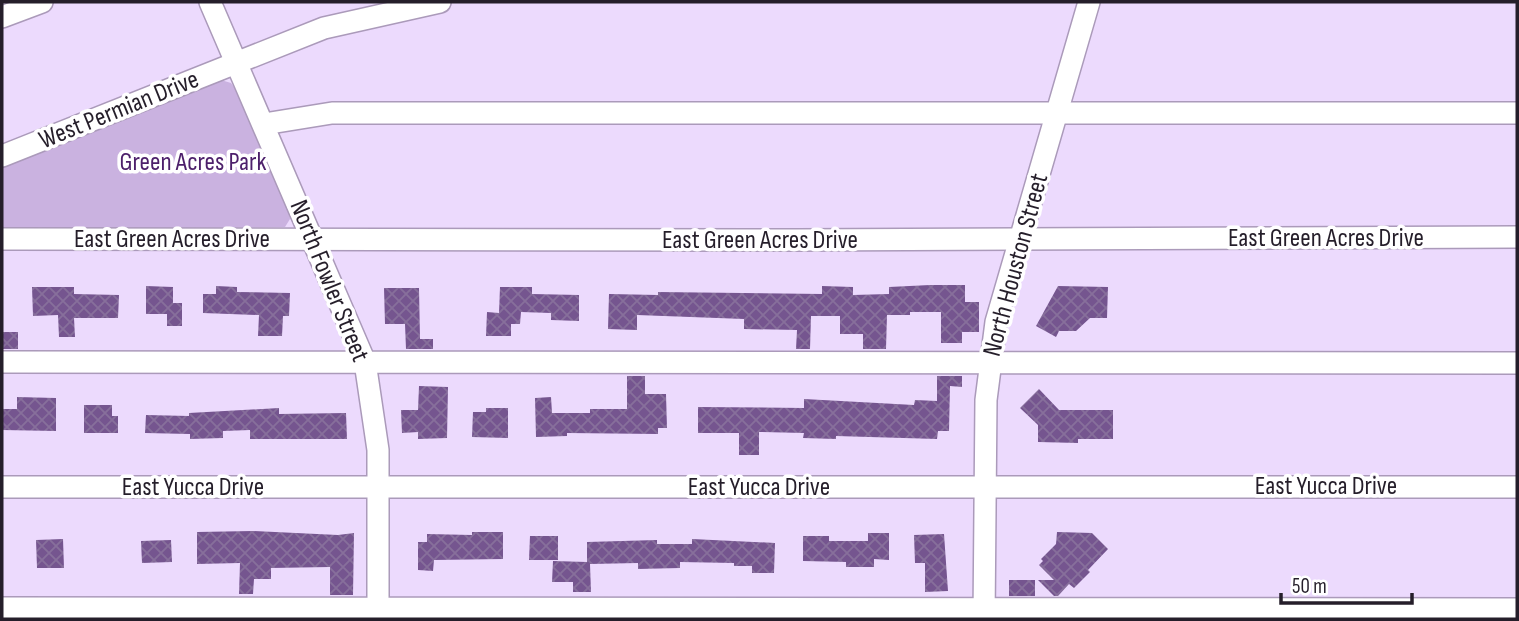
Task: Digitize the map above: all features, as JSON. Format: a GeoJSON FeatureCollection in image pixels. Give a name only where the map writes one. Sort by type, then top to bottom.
{"type":"FeatureCollection","features":[{"type":"Feature","properties":{"kind":"street"},"geometry":{"type":"LineString","coordinates":[[2,17],[43,2]]}},
{"type":"Feature","properties":{"kind":"street","name":"North Fowler Street"},"geometry":{"type":"LineString","coordinates":[[210,2],[365,362],[378,450],[378,613]]}},
{"type":"Feature","properties":{"kind":"street","name":"West Permian Drive"},"geometry":{"type":"LineString","coordinates":[[2,156],[324,28],[440,2]]}},
{"type":"Feature","properties":{"kind":"street","name":"North Houston Street"},"geometry":{"type":"LineString","coordinates":[[984,614],[986,400],[996,323],[1089,2]]}},
{"type":"Feature","properties":{"kind":"street"},"geometry":{"type":"LineString","coordinates":[[264,124],[332,113],[1517,113]]}},
{"type":"Feature","properties":{"kind":"street","name":"East Green Acres Drive"},"geometry":{"type":"LineString","coordinates":[[2,239],[1517,237]]}},
{"type":"Feature","properties":{"kind":"street"},"geometry":{"type":"LineString","coordinates":[[2,362],[1517,363]]}},
{"type":"Feature","properties":{"kind":"street","name":"East Yucca Drive"},"geometry":{"type":"LineString","coordinates":[[2,487],[1517,486]]}},
{"type":"Feature","properties":{"kind":"street"},"geometry":{"type":"LineString","coordinates":[[2,608],[378,613],[984,614],[1517,609]]}},
{"type":"Feature","properties":{"kind":"green space","name":"Green Acres Park"},"geometry":{"type":"Polygon","coordinates":[[[221,80],[234,87],[289,211],[290,219],[285,227],[2,229],[2,165],[221,80]]]}},
{"type":"Feature","properties":{"kind":"building"},"geometry":{"type":"Polygon","coordinates":[[[965,285],[965,302],[979,302],[979,332],[962,332],[962,343],[941,343],[941,312],[887,315],[886,349],[863,349],[863,334],[840,334],[840,316],[811,316],[810,349],[796,349],[797,330],[744,329],[744,319],[637,315],[637,330],[608,329],[609,294],[822,294],[822,286],[853,287],[853,295],[889,294],[889,287],[965,285]]]}},
{"type":"Feature","properties":{"kind":"building"},"geometry":{"type":"Polygon","coordinates":[[[146,286],[173,287],[173,303],[182,303],[182,326],[167,326],[167,314],[146,314],[146,286]]]}},
{"type":"Feature","properties":{"kind":"building"},"geometry":{"type":"Polygon","coordinates":[[[216,286],[237,287],[237,292],[290,293],[289,316],[283,316],[282,336],[258,336],[259,315],[203,313],[203,294],[216,294],[216,286]]]}},
{"type":"Feature","properties":{"kind":"building"},"geometry":{"type":"Polygon","coordinates":[[[1058,286],[1108,287],[1107,318],[1090,318],[1076,331],[1059,331],[1056,337],[1036,326],[1058,286]]]}},
{"type":"Feature","properties":{"kind":"building"},"geometry":{"type":"Polygon","coordinates":[[[32,287],[74,287],[74,294],[119,295],[118,318],[74,318],[75,337],[59,337],[58,315],[33,316],[32,287]]]}},
{"type":"Feature","properties":{"kind":"building"},"geometry":{"type":"Polygon","coordinates":[[[500,287],[532,287],[532,294],[579,295],[579,321],[551,320],[551,313],[521,312],[520,324],[511,324],[511,336],[486,336],[487,312],[499,313],[500,287]]]}},
{"type":"Feature","properties":{"kind":"building"},"geometry":{"type":"Polygon","coordinates":[[[384,288],[419,288],[420,339],[433,339],[433,349],[406,349],[405,324],[385,324],[384,288]]]}},
{"type":"Feature","properties":{"kind":"building"},"geometry":{"type":"Polygon","coordinates":[[[3,332],[18,332],[18,349],[3,349],[3,332]]]}},
{"type":"Feature","properties":{"kind":"building"},"geometry":{"type":"Polygon","coordinates":[[[627,376],[645,376],[645,394],[666,394],[667,428],[658,428],[658,434],[567,433],[567,436],[536,437],[535,398],[551,397],[552,413],[627,409],[627,376]]]}},
{"type":"Feature","properties":{"kind":"building"},"geometry":{"type":"Polygon","coordinates":[[[937,376],[962,376],[962,387],[950,386],[949,431],[938,431],[937,439],[836,436],[836,439],[803,438],[804,433],[759,432],[759,455],[739,455],[739,433],[698,433],[698,407],[804,408],[804,399],[914,405],[915,400],[937,401],[937,376]]]}},
{"type":"Feature","properties":{"kind":"building"},"geometry":{"type":"Polygon","coordinates":[[[419,386],[448,387],[447,438],[418,439],[418,432],[402,433],[401,410],[418,410],[419,386]]]}},
{"type":"Feature","properties":{"kind":"building"},"geometry":{"type":"Polygon","coordinates":[[[1039,389],[1059,410],[1113,410],[1113,439],[1078,439],[1078,443],[1038,442],[1038,425],[1020,408],[1039,389]]]}},
{"type":"Feature","properties":{"kind":"building"},"geometry":{"type":"Polygon","coordinates":[[[17,397],[56,398],[56,431],[2,430],[2,409],[17,409],[17,397]]]}},
{"type":"Feature","properties":{"kind":"building"},"geometry":{"type":"Polygon","coordinates":[[[84,405],[112,405],[112,416],[118,416],[118,433],[84,433],[84,405]]]}},
{"type":"Feature","properties":{"kind":"building"},"geometry":{"type":"Polygon","coordinates":[[[279,408],[279,414],[346,413],[347,439],[250,439],[250,430],[223,431],[223,438],[190,439],[190,434],[145,433],[146,415],[189,416],[189,413],[279,408]]]}},
{"type":"Feature","properties":{"kind":"building"},"geometry":{"type":"Polygon","coordinates":[[[486,408],[508,408],[508,438],[472,437],[473,412],[486,412],[486,408]]]}},
{"type":"Feature","properties":{"kind":"building"},"geometry":{"type":"Polygon","coordinates":[[[253,531],[338,535],[354,533],[353,595],[330,595],[330,567],[271,568],[271,579],[254,579],[253,594],[239,594],[240,563],[197,564],[197,532],[253,531]]]}},
{"type":"Feature","properties":{"kind":"building"},"geometry":{"type":"Polygon","coordinates":[[[472,532],[503,532],[503,559],[434,560],[433,571],[418,570],[418,542],[427,542],[427,534],[472,535],[472,532]]]}},
{"type":"Feature","properties":{"kind":"building"},"geometry":{"type":"Polygon","coordinates":[[[1057,532],[1092,533],[1108,549],[1074,588],[1069,584],[1058,596],[1054,596],[1038,580],[1054,580],[1039,565],[1043,561],[1041,559],[1056,544],[1057,532]]]}},
{"type":"Feature","properties":{"kind":"building"},"geometry":{"type":"Polygon","coordinates":[[[868,533],[889,533],[889,560],[874,559],[874,567],[846,567],[846,562],[803,561],[803,536],[829,536],[829,541],[868,541],[868,533]]]}},
{"type":"Feature","properties":{"kind":"building"},"geometry":{"type":"Polygon","coordinates":[[[944,534],[948,591],[925,592],[925,563],[915,563],[914,535],[944,534]]]}},
{"type":"Feature","properties":{"kind":"building"},"geometry":{"type":"Polygon","coordinates":[[[530,536],[558,536],[558,560],[529,560],[530,536]]]}},
{"type":"Feature","properties":{"kind":"building"},"geometry":{"type":"Polygon","coordinates":[[[63,539],[64,568],[37,568],[36,540],[63,539]]]}},
{"type":"Feature","properties":{"kind":"building"},"geometry":{"type":"Polygon","coordinates":[[[692,539],[775,543],[774,573],[752,573],[752,566],[734,566],[734,563],[680,562],[680,568],[638,569],[638,563],[590,564],[591,592],[573,592],[573,582],[552,582],[553,561],[587,562],[587,542],[657,540],[657,544],[692,544],[692,539]]]}},
{"type":"Feature","properties":{"kind":"building"},"geometry":{"type":"Polygon","coordinates":[[[171,540],[172,562],[142,563],[141,541],[171,540]]]}},
{"type":"Feature","properties":{"kind":"building"},"geometry":{"type":"Polygon","coordinates":[[[1009,580],[1035,580],[1035,596],[1009,596],[1009,580]]]}}]}
